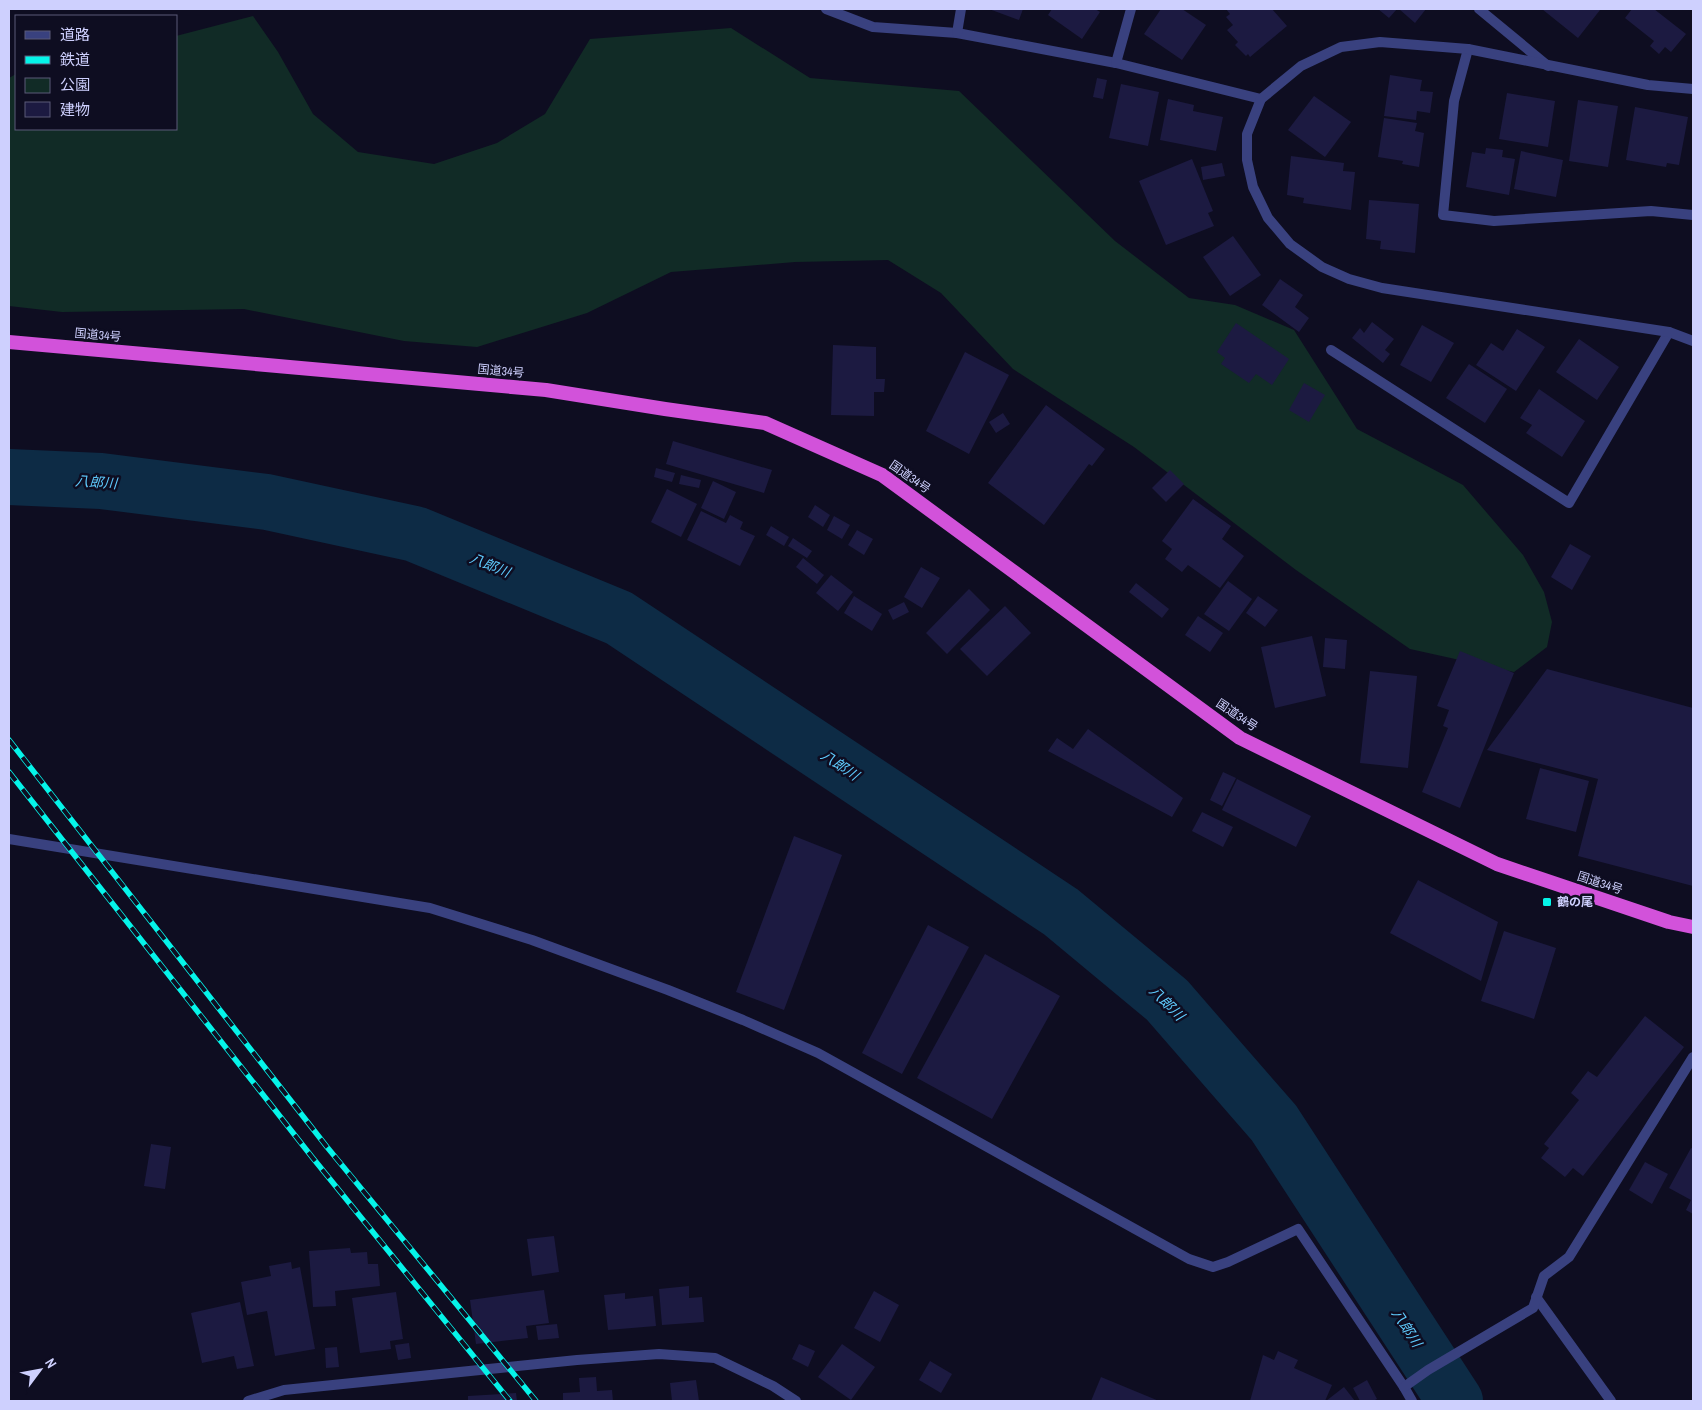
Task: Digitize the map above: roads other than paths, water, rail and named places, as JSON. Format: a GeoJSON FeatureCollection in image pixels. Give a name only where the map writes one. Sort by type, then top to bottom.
{"type":"FeatureCollection","features":[{"type":"Feature","properties":{"kind":"highway","name":"国道34号"},"geometry":{"type":"LineString","coordinates":[[9,342],[546,390],[765,423],[882,475],[1240,738],[1497,864],[1669,922],[1693,927]]}},
{"type":"Feature","properties":{"kind":"street"},"geometry":{"type":"LineString","coordinates":[[826,9],[873,27],[957,33],[1116,63],[1261,99]]}},
{"type":"Feature","properties":{"kind":"street"},"geometry":{"type":"LineString","coordinates":[[957,33],[962,9]]}},
{"type":"Feature","properties":{"kind":"street"},"geometry":{"type":"LineString","coordinates":[[1116,63],[1131,9]]}},
{"type":"Feature","properties":{"kind":"street"},"geometry":{"type":"LineString","coordinates":[[1478,9],[1549,66]]}},
{"type":"Feature","properties":{"kind":"street"},"geometry":{"type":"LineString","coordinates":[[1693,89],[1648,85],[1468,49],[1380,42],[1341,47],[1302,66],[1261,99],[1247,134],[1247,160],[1253,187],[1268,218],[1290,244],[1322,267],[1349,279],[1382,288],[1669,332],[1693,341]]}},
{"type":"Feature","properties":{"kind":"street"},"geometry":{"type":"LineString","coordinates":[[1468,49],[1454,101],[1442,215],[1494,221],[1651,211],[1693,215]]}},
{"type":"Feature","properties":{"kind":"street"},"geometry":{"type":"LineString","coordinates":[[1331,350],[1569,503],[1669,332]]}},
{"type":"Feature","properties":{"kind":"street"},"geometry":{"type":"LineString","coordinates":[[9,839],[430,908],[532,940],[668,990],[818,1052],[1189,1259],[1213,1267],[1228,1262],[1298,1229],[1412,1401]]}},
{"type":"Feature","properties":{"kind":"street"},"geometry":{"type":"LineString","coordinates":[[1404,1387],[1428,1370],[1533,1308],[1544,1276],[1569,1257],[1693,1057]]}},
{"type":"Feature","properties":{"kind":"street"},"geometry":{"type":"LineString","coordinates":[[1536,1297],[1610,1401]]}},
{"type":"Feature","properties":{"kind":"street"},"geometry":{"type":"LineString","coordinates":[[248,1401],[284,1390],[577,1360],[659,1354],[715,1358],[773,1386],[796,1401]]}},
{"type":"Feature","properties":{"kind":"waterway","name":"八郎川"},"geometry":{"type":"LineString","coordinates":[[9,477],[101,481],[267,502],[415,534],[619,618],[1061,912],[1167,1000],[1274,1123],[1455,1401]]}},
{"type":"Feature","properties":{"kind":"railway"},"geometry":{"type":"LineString","coordinates":[[9,740],[327,1147],[536,1401]]}},
{"type":"Feature","properties":{"kind":"railway"},"geometry":{"type":"LineString","coordinates":[[9,772],[312,1157],[510,1401]]}},
{"type":"Feature","properties":{"kind":"place","name":"鶴の尾"},"geometry":{"type":"Point","coordinates":[1547,902]}}]}
